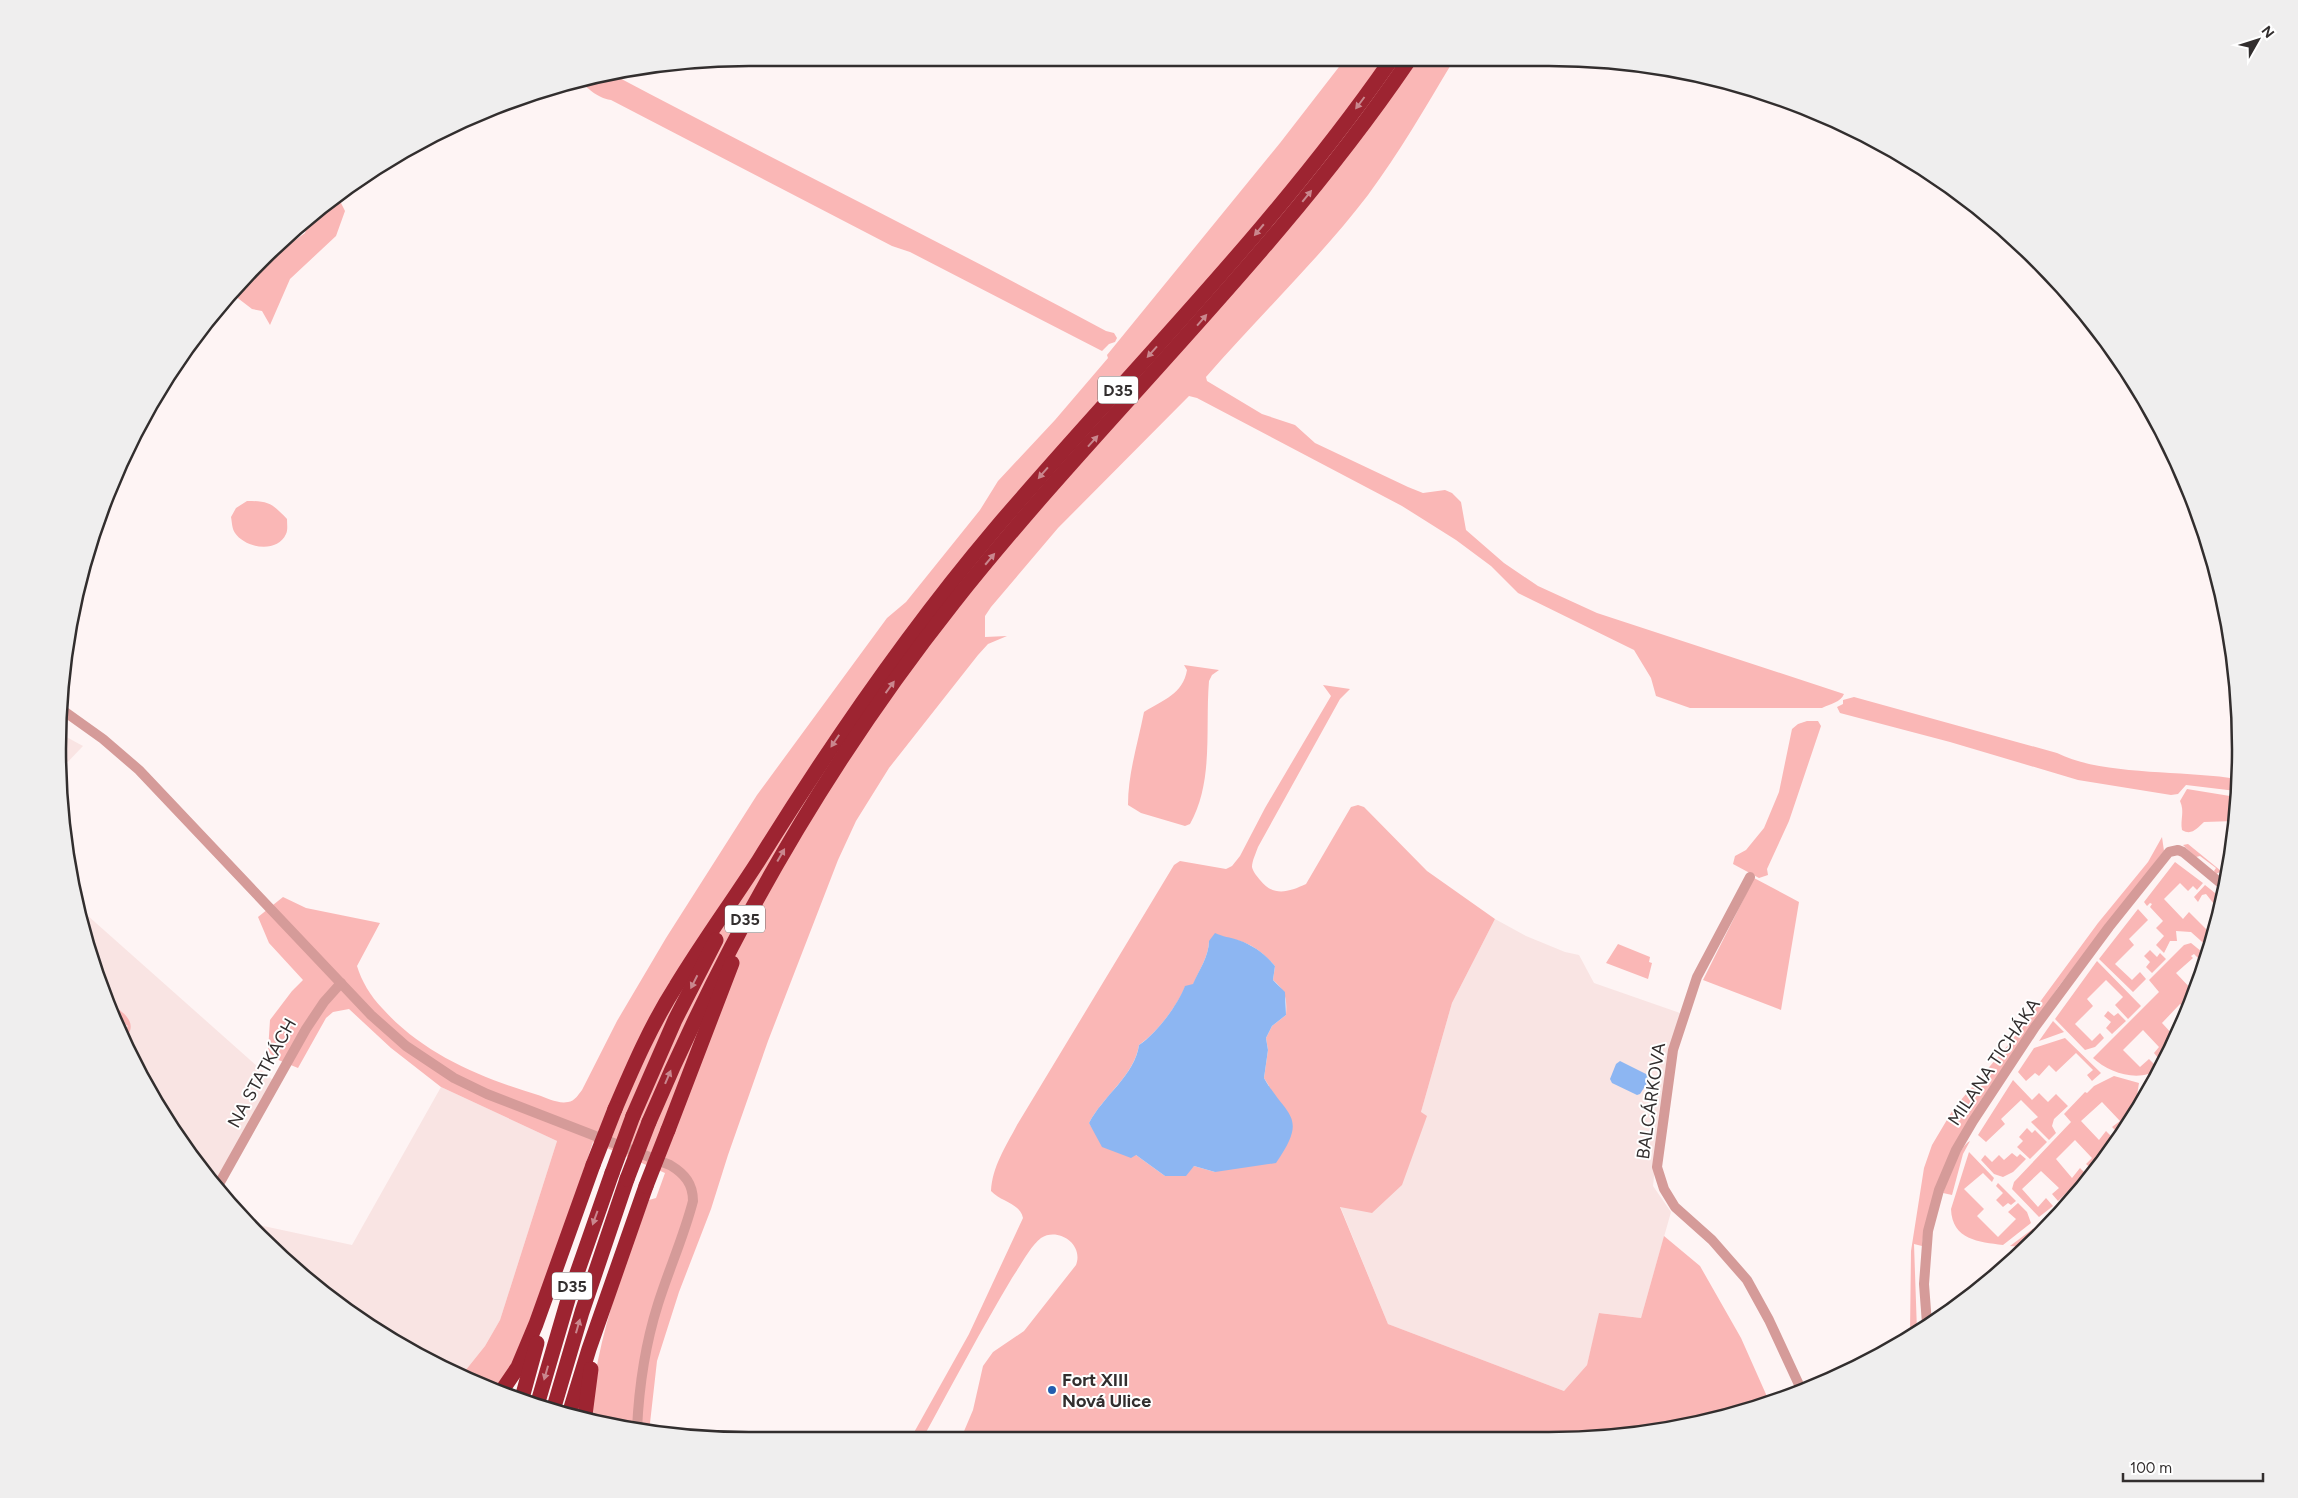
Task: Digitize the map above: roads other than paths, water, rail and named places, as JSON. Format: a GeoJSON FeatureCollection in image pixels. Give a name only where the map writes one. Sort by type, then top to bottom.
{"type":"FeatureCollection","features":[{"type":"Feature","properties":{"kind":"highway","name":"D35"},"geometry":{"type":"LineString","coordinates":[[539,1399],[569,1296],[633,1116],[675,1020],[758,861],[798,796],[865,696],[935,602],[1011,510],[1232,262],[1286,198],[1387,66]]}},
{"type":"Feature","properties":{"kind":"highway","name":"D35"},"geometry":{"type":"LineString","coordinates":[[555,1403],[585,1303],[649,1122],[701,1006],[762,887],[845,752],[911,658],[956,600],[1014,530],[1190,334],[1297,209],[1341,154],[1406,66]]}},
{"type":"Feature","properties":{"kind":"highway"},"geometry":{"type":"LineString","coordinates":[[505,1386],[518,1367],[559,1264],[593,1165],[615,1109],[661,1010],[758,861]]}},
{"type":"Feature","properties":{"kind":"highway"},"geometry":{"type":"LineString","coordinates":[[571,1408],[588,1349],[646,1186],[762,887]]}},
{"type":"Feature","properties":{"kind":"highway"},"geometry":{"type":"LineString","coordinates":[[523,1393],[559,1264]]}},
{"type":"Feature","properties":{"kind":"highway"},"geometry":{"type":"LineString","coordinates":[[586,1411],[594,1351],[614,1275]]}},
{"type":"Feature","properties":{"kind":"street"},"geometry":{"type":"LineString","coordinates":[[68,713],[79,720],[139,770],[341,983],[395,1037],[454,1078],[487,1094],[670,1165],[678,1169],[691,1184],[693,1201],[690,1212],[658,1304],[647,1343],[639,1388],[637,1422]]}},
{"type":"Feature","properties":{"kind":"street","name":"MILANA TICHÁKA"},"geometry":{"type":"LineString","coordinates":[[1927,1318],[1924,1284],[1928,1230],[1939,1190],[1960,1143],[2035,1027],[2169,852],[2178,850],[2182,852],[2219,882]]}},
{"type":"Feature","properties":{"kind":"street","name":"BALCÁRKOVA"},"geometry":{"type":"LineString","coordinates":[[1750,877],[1697,978],[1672,1050],[1657,1167],[1664,1189],[1675,1206],[1712,1240],[1747,1280],[1769,1320],[1799,1384]]}},
{"type":"Feature","properties":{"kind":"street","name":"NA STATKÁCH"},"geometry":{"type":"LineString","coordinates":[[221,1181],[306,1029],[324,1002],[341,983]]}},
{"type":"Feature","properties":{"kind":"water"},"geometry":{"type":"Polygon","coordinates":[[[1215,933],[1254,947],[1275,966],[1273,980],[1285,992],[1286,1015],[1272,1026],[1266,1038],[1268,1050],[1264,1078],[1287,1110],[1293,1126],[1286,1147],[1276,1163],[1215,1172],[1194,1166],[1186,1176],[1165,1176],[1136,1155],[1131,1158],[1102,1147],[1089,1123],[1125,1076],[1136,1056],[1139,1045],[1153,1034],[1166,1018],[1185,986],[1193,984],[1206,958],[1209,941],[1215,933]]]}},
{"type":"Feature","properties":{"kind":"water"},"geometry":{"type":"Polygon","coordinates":[[[1620,1061],[1648,1075],[1649,1080],[1640,1094],[1637,1095],[1612,1083],[1610,1079],[1616,1064],[1620,1061]]]}},
{"type":"Feature","properties":{"kind":"place","name":"Fort XIII Nová Ulice"},"geometry":{"type":"Point","coordinates":[1052,1390]}}]}
